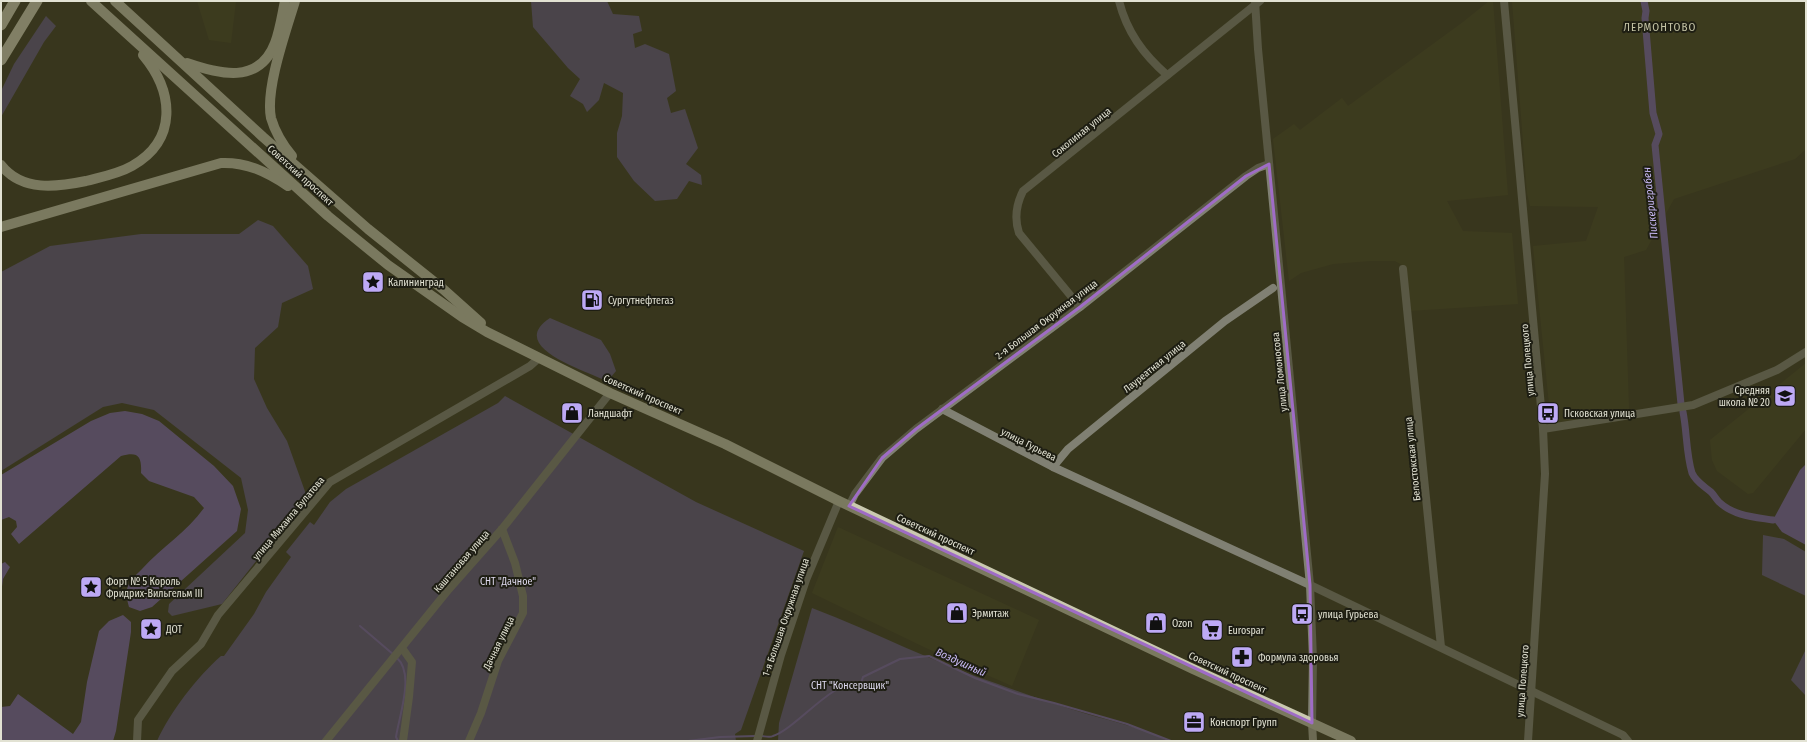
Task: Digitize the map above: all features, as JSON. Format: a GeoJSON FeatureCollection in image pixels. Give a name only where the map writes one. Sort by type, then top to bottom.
{"type":"FeatureCollection","features":[{"type":"Feature","properties":{"kind":"highway"},"geometry":{"type":"LineString","coordinates":[[1,25],[14,1]]}},
{"type":"Feature","properties":{"kind":"highway"},"geometry":{"type":"LineString","coordinates":[[1,60],[35,4]]}},
{"type":"Feature","properties":{"kind":"main road","name":"Советский проспект"},"geometry":{"type":"LineString","coordinates":[[91,1],[328,216],[410,281],[462,317],[539,358],[610,393],[725,444],[849,506],[1193,669],[1351,741]]}},
{"type":"Feature","properties":{"kind":"main road","name":"Советский проспект"},"geometry":{"type":"LineString","coordinates":[[115,1],[182,60],[263,137],[368,229],[443,289],[484,325],[512,344]]}},
{"type":"Feature","properties":{"kind":"main road"},"geometry":{"type":"LineString","coordinates":[[182,60],[211,71],[226,74],[240,73],[252,69],[270,53],[275,43],[285,1]]}},
{"type":"Feature","properties":{"kind":"main road"},"geometry":{"type":"LineString","coordinates":[[295,1],[272,82],[270,102],[271,118],[276,132],[287,151],[306,174]]}},
{"type":"Feature","properties":{"kind":"main road"},"geometry":{"type":"LineString","coordinates":[[1,165],[20,180],[41,186],[64,185],[118,172],[131,166],[153,150],[162,136],[167,122],[167,106],[164,90],[152,66],[107,15]]}},
{"type":"Feature","properties":{"kind":"main road"},"geometry":{"type":"LineString","coordinates":[[1,227],[207,166],[227,163],[255,167],[272,176],[328,216]]}},
{"type":"Feature","properties":{"kind":"main road","name":"улица Ломоносова"},"geometry":{"type":"LineString","coordinates":[[1312,723],[1313,741]]}},
{"type":"Feature","properties":{"kind":"street"},"geometry":{"type":"LineString","coordinates":[[1119,1],[1134,40],[1153,63],[1167,75]]}},
{"type":"Feature","properties":{"kind":"street","name":"улица Полецкого"},"geometry":{"type":"LineString","coordinates":[[1504,1],[1543,429],[1545,474],[1528,741]]}},
{"type":"Feature","properties":{"kind":"street","name":"Соколиная улица"},"geometry":{"type":"LineString","coordinates":[[1080,307],[1020,232],[1016,224],[1018,201],[1023,191],[1257,2]]}},
{"type":"Feature","properties":{"kind":"street","name":"улица Ломоносова"},"geometry":{"type":"LineString","coordinates":[[1257,2],[1269,164],[1310,585],[1313,659],[1312,723]]}},
{"type":"Feature","properties":{"kind":"street","name":"2-я Большая Окружная улица"},"geometry":{"type":"LineString","coordinates":[[849,506],[855,494],[882,458],[942,409],[1080,307],[1246,176],[1258,168],[1269,164]]}},
{"type":"Feature","properties":{"kind":"street","name":"Белостокская улица"},"geometry":{"type":"LineString","coordinates":[[1403,269],[1441,647]]}},
{"type":"Feature","properties":{"kind":"street","name":"Лауреатная улица"},"geometry":{"type":"LineString","coordinates":[[1053,467],[1068,449],[1225,321],[1273,288]]}},
{"type":"Feature","properties":{"kind":"street"},"geometry":{"type":"LineString","coordinates":[[1543,429],[1693,405],[1777,370],[1806,352]]}},
{"type":"Feature","properties":{"kind":"street","name":"улица Михаила Булатова"},"geometry":{"type":"LineString","coordinates":[[137,741],[138,720],[172,671],[201,644],[218,615],[330,482],[530,366],[539,358]]}},
{"type":"Feature","properties":{"kind":"street","name":"Каштановая улица"},"geometry":{"type":"LineString","coordinates":[[326,741],[449,589],[502,529],[610,393]]}},
{"type":"Feature","properties":{"kind":"street","name":"улица Гурьева"},"geometry":{"type":"LineString","coordinates":[[942,409],[1053,467],[1441,647],[1623,735],[1628,741]]}},
{"type":"Feature","properties":{"kind":"street","name":"1-я Большая Окружная улица"},"geometry":{"type":"LineString","coordinates":[[757,741],[781,655],[804,587],[839,501]]}},
{"type":"Feature","properties":{"kind":"street","name":"Дачная улица"},"geometry":{"type":"LineString","coordinates":[[469,741],[481,713],[498,662],[523,613],[522,589],[515,563],[502,529]]}},
{"type":"Feature","properties":{"kind":"street"},"geometry":{"type":"LineString","coordinates":[[402,648],[412,662],[403,741]]}},
{"type":"Feature","properties":{"kind":"highlighted area"},"geometry":{"type":"Polygon","coordinates":[[[1269,164],[1310,585],[1312,723],[849,506],[882,458],[916,429],[1080,307],[1246,176],[1269,164]]]}},
{"type":"Feature","properties":{"kind":"shaded area"},"geometry":{"type":"Polygon","coordinates":[[[197,1],[236,1],[231,43],[209,40],[197,1]]]}},
{"type":"Feature","properties":{"kind":"shaded area"},"geometry":{"type":"Polygon","coordinates":[[[1489,1],[1493,1],[1508,195],[1447,201],[1463,231],[1512,233],[1518,304],[1409,311],[1404,266],[1395,261],[1370,261],[1333,264],[1301,273],[1289,281],[1273,139],[1294,124],[1300,130],[1342,98],[1348,106],[1463,22],[1489,1]]]}},
{"type":"Feature","properties":{"kind":"shaded area"},"geometry":{"type":"Polygon","coordinates":[[[1512,1],[1806,1],[1806,149],[1795,159],[1674,199],[1646,250],[1624,257],[1629,409],[1551,424],[1533,246],[1586,241],[1598,207],[1530,206],[1527,193],[1512,1]]]}},
{"type":"Feature","properties":{"kind":"shaded area","name":"Средняя школа № 20"},"geometry":{"type":"Polygon","coordinates":[[[1806,363],[1806,429],[1753,493],[1748,494],[1717,471],[1712,460],[1710,440],[1806,363]]]}},
{"type":"Feature","properties":{"kind":"shaded area"},"geometry":{"type":"Polygon","coordinates":[[[125,411],[142,414],[159,421],[214,466],[233,486],[241,509],[237,531],[152,607],[140,611],[129,607],[126,594],[130,582],[150,561],[190,525],[204,508],[194,497],[149,481],[141,473],[141,462],[138,456],[131,454],[121,456],[19,544],[11,534],[17,527],[16,521],[9,517],[1,520],[1,475],[91,421],[110,413],[125,411]]]}},
{"type":"Feature","properties":{"kind":"shaded area"},"geometry":{"type":"Polygon","coordinates":[[[1806,464],[1806,545],[1782,532],[1773,520],[1800,470],[1806,464]]]}},
{"type":"Feature","properties":{"kind":"shaded area"},"geometry":{"type":"Polygon","coordinates":[[[838,527],[1039,620],[1012,686],[926,648],[812,593],[838,527]]]}},
{"type":"Feature","properties":{"kind":"shaded area"},"geometry":{"type":"Polygon","coordinates":[[[5,562],[10,567],[3,579],[1,594],[1,564],[5,562]]]}},
{"type":"Feature","properties":{"kind":"shaded area"},"geometry":{"type":"Polygon","coordinates":[[[123,615],[131,622],[131,632],[116,731],[113,741],[1,741],[1,707],[10,706],[18,694],[73,734],[81,722],[87,682],[99,631],[109,621],[123,615]]]}},
{"type":"Feature","properties":{"kind":"green space"},"geometry":{"type":"Polygon","coordinates":[[[531,1],[607,1],[613,14],[639,16],[642,31],[633,34],[635,48],[645,44],[669,54],[676,91],[667,98],[671,113],[685,109],[698,148],[686,164],[701,175],[702,185],[689,181],[677,199],[655,201],[634,181],[617,157],[617,133],[622,116],[623,93],[604,83],[599,100],[587,112],[583,104],[570,96],[580,79],[568,68],[533,27],[531,1]]]}},
{"type":"Feature","properties":{"kind":"green space"},"geometry":{"type":"Polygon","coordinates":[[[46,16],[56,26],[44,42],[1,117],[1,91],[14,64],[46,16]]]}},
{"type":"Feature","properties":{"kind":"green space"},"geometry":{"type":"Polygon","coordinates":[[[258,220],[273,226],[308,266],[313,289],[282,303],[278,327],[255,348],[254,379],[267,408],[287,441],[307,497],[222,604],[172,616],[168,612],[169,604],[245,533],[248,510],[241,478],[154,410],[122,403],[103,407],[1,471],[1,272],[50,246],[141,234],[239,234],[258,220]]]}},
{"type":"Feature","properties":{"kind":"green space"},"geometry":{"type":"Polygon","coordinates":[[[550,318],[601,340],[610,354],[616,371],[611,377],[602,379],[565,363],[542,347],[537,338],[539,328],[550,318]]]}},
{"type":"Feature","properties":{"kind":"green space","name":"СНТ \"Дачное\""},"geometry":{"type":"Polygon","coordinates":[[[505,396],[696,502],[804,551],[741,730],[735,734],[736,741],[157,741],[169,718],[194,684],[212,664],[221,656],[224,656],[254,614],[266,592],[291,557],[286,552],[310,522],[314,525],[330,502],[346,489],[498,403],[505,396]]]}},
{"type":"Feature","properties":{"kind":"green space"},"geometry":{"type":"Polygon","coordinates":[[[1763,535],[1784,539],[1806,552],[1806,596],[1762,575],[1763,535]]]}},
{"type":"Feature","properties":{"kind":"green space","name":"СНТ \"Консервщик\""},"geometry":{"type":"Polygon","coordinates":[[[812,608],[974,676],[1065,707],[1139,729],[1168,741],[778,741],[779,723],[812,608]]]}},
{"type":"Feature","properties":{"kind":"green space"},"geometry":{"type":"Polygon","coordinates":[[[1806,649],[1806,696],[1791,680],[1806,649]]]}},
{"type":"Feature","properties":{"kind":"waterway","name":"Пискериграбен"},"geometry":{"type":"LineString","coordinates":[[1644,1],[1653,113],[1659,134],[1655,145],[1681,404]]}},
{"type":"Feature","properties":{"kind":"waterway","name":"Пискериграбен"},"geometry":{"type":"LineString","coordinates":[[1683,412],[1690,465],[1692,473],[1700,484],[1711,492],[1719,502],[1731,510],[1752,517],[1773,520]]}},
{"type":"Feature","properties":{"kind":"waterway","name":"Воздушный"},"geometry":{"type":"LineString","coordinates":[[360,626],[394,655]]}},
{"type":"Feature","properties":{"kind":"waterway","name":"Воздушный"},"geometry":{"type":"LineString","coordinates":[[761,736],[772,737],[783,731],[839,688],[850,684],[861,683],[863,677],[900,659],[929,656],[975,678],[1018,694],[1127,724],[1171,741]]}},
{"type":"Feature","properties":{"kind":"waterway","name":"Воздушный"},"geometry":{"type":"LineString","coordinates":[[397,658],[402,665],[405,674],[404,696],[396,737],[398,741]]}},
{"type":"Feature","properties":{"kind":"waterway","name":"Воздушный"},"geometry":{"type":"LineString","coordinates":[[688,741],[720,737],[756,736]]}},
{"type":"Feature","properties":{"kind":"place","name":"Калининград"},"geometry":{"type":"Point","coordinates":[373,282]}},
{"type":"Feature","properties":{"kind":"place","name":"Сургутнефтегаз"},"geometry":{"type":"Point","coordinates":[592,300]}},
{"type":"Feature","properties":{"kind":"place","name":"Средняя школа № 20"},"geometry":{"type":"Point","coordinates":[1785,396]}},
{"type":"Feature","properties":{"kind":"place","name":"Ландшафт"},"geometry":{"type":"Point","coordinates":[572,413]}},
{"type":"Feature","properties":{"kind":"place","name":"Псковская улица"},"geometry":{"type":"Point","coordinates":[1548,413]}},
{"type":"Feature","properties":{"kind":"place","name":"Форт № 5 Король Фридрих-Вильгельм III"},"geometry":{"type":"Point","coordinates":[91,587]}},
{"type":"Feature","properties":{"kind":"place","name":"Эрмитаж"},"geometry":{"type":"Point","coordinates":[957,613]}},
{"type":"Feature","properties":{"kind":"place","name":"улица Гурьева"},"geometry":{"type":"Point","coordinates":[1302,614]}},
{"type":"Feature","properties":{"kind":"place","name":"Ozon"},"geometry":{"type":"Point","coordinates":[1156,623]}},
{"type":"Feature","properties":{"kind":"place","name":"ДОТ"},"geometry":{"type":"Point","coordinates":[151,629]}},
{"type":"Feature","properties":{"kind":"place","name":"Eurospar"},"geometry":{"type":"Point","coordinates":[1212,630]}},
{"type":"Feature","properties":{"kind":"place","name":"Формула здоровья"},"geometry":{"type":"Point","coordinates":[1242,657]}},
{"type":"Feature","properties":{"kind":"place","name":"Конспорт Групп"},"geometry":{"type":"Point","coordinates":[1194,722]}},
{"type":"Feature","properties":{"kind":"district","name":"ЛЕРМОНТОВО"},"geometry":{"type":"Point","coordinates":[1660,27]}}]}
